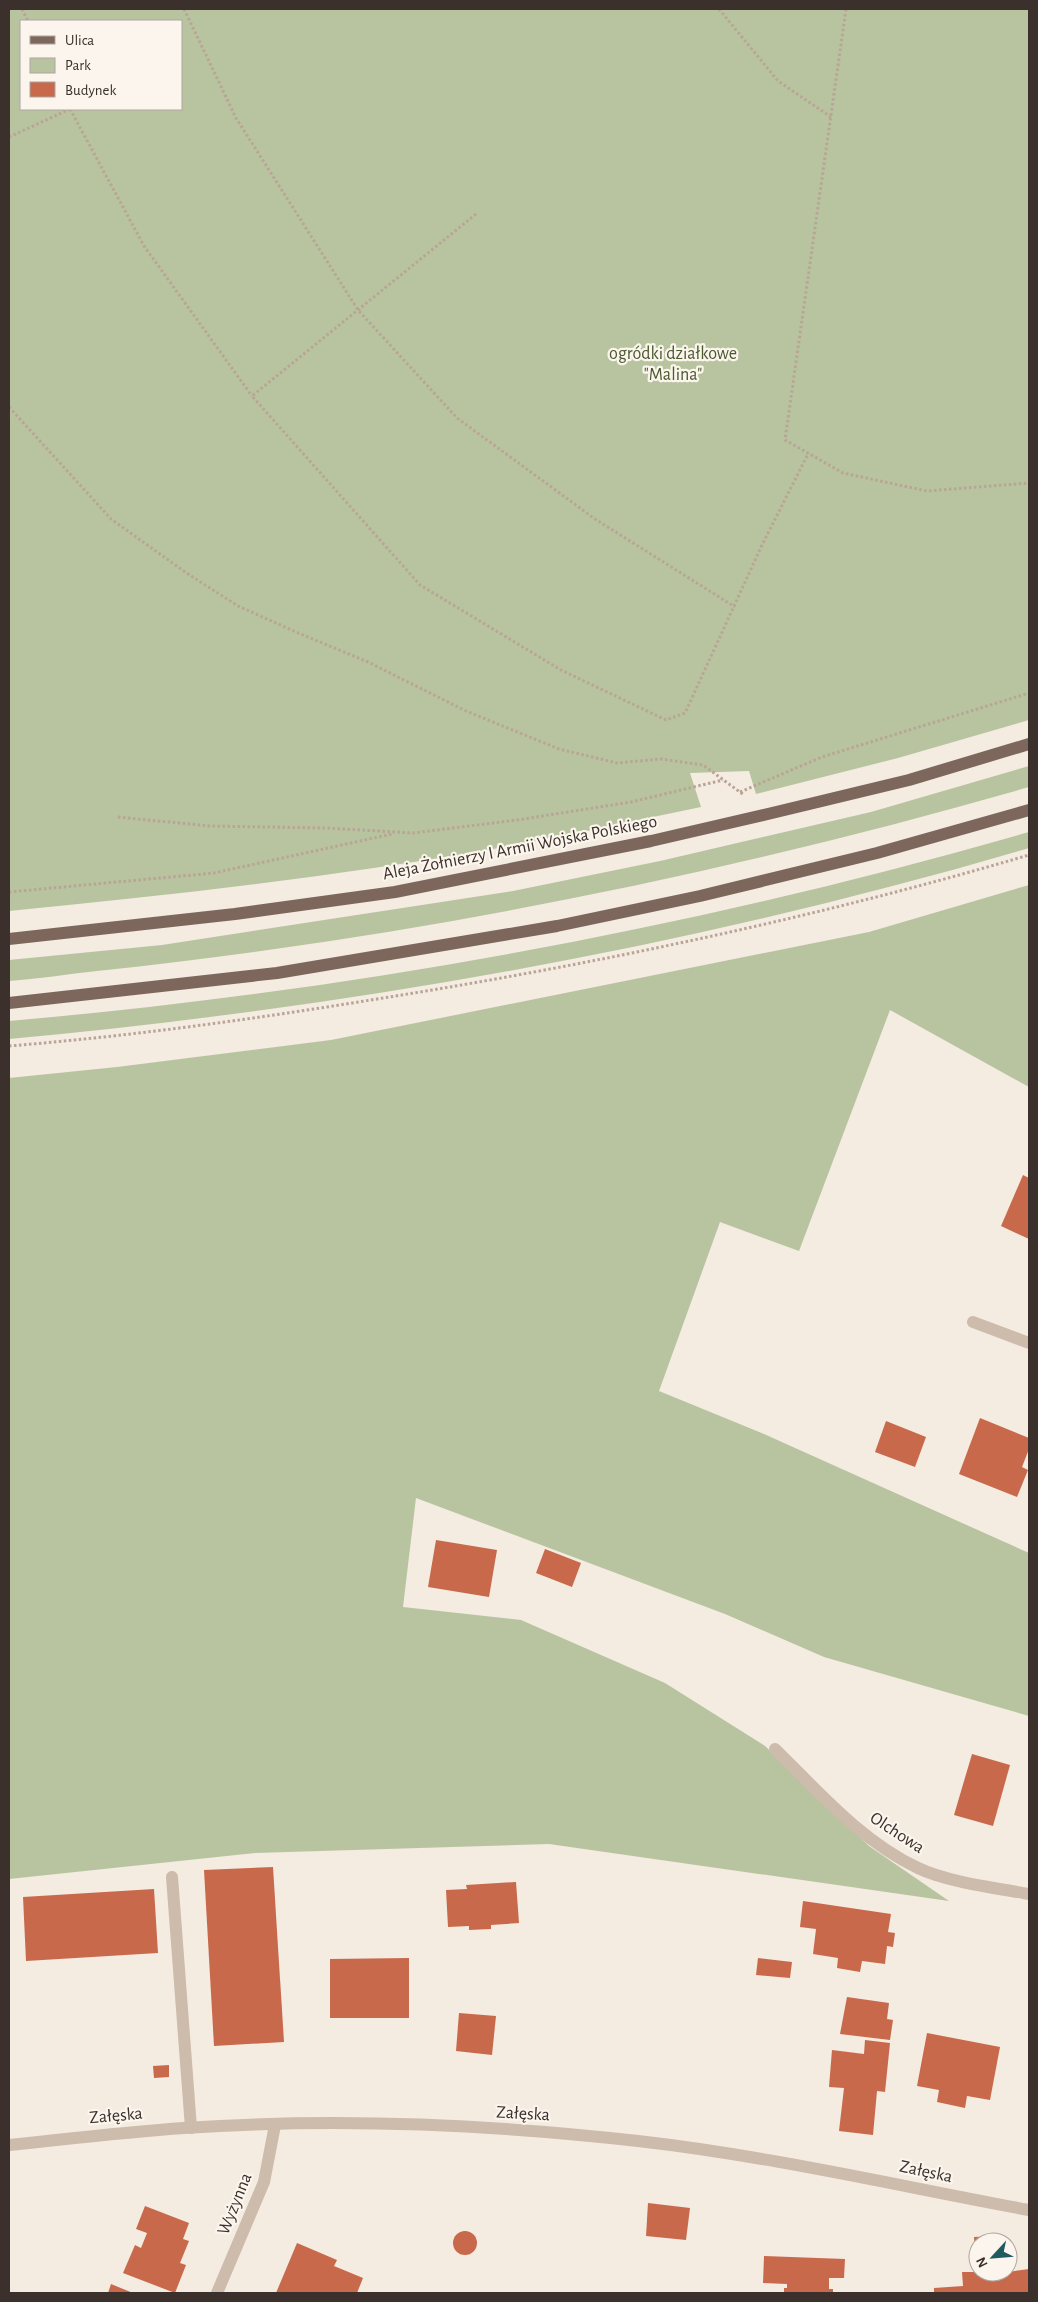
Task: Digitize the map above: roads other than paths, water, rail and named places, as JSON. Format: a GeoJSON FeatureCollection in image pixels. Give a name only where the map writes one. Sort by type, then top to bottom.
{"type":"FeatureCollection","features":[{"type":"Feature","properties":{"kind":"main road","name":"Aleja Żołnierzy I Armii Wojska Polskiego"},"geometry":{"type":"LineString","coordinates":[[9,939],[234,914],[395,892],[651,841],[772,813],[909,780],[1029,744]]}},
{"type":"Feature","properties":{"kind":"main road"},"geometry":{"type":"LineString","coordinates":[[9,1003],[277,973],[557,926],[700,896],[877,853],[1029,810]]}},
{"type":"Feature","properties":{"kind":"street"},"geometry":{"type":"LineString","coordinates":[[974,1322],[1029,1343]]}},
{"type":"Feature","properties":{"kind":"street","name":"Olchowa"},"geometry":{"type":"LineString","coordinates":[[775,1749],[845,1818],[884,1849],[919,1869],[972,1884],[1029,1894]]}},
{"type":"Feature","properties":{"kind":"street"},"geometry":{"type":"LineString","coordinates":[[172,1877],[191,2128]]}},
{"type":"Feature","properties":{"kind":"street","name":"Załęska"},"geometry":{"type":"LineString","coordinates":[[9,2145],[191,2128],[275,2125],[418,2126],[548,2132],[640,2141],[793,2164],[1029,2210]]}},
{"type":"Feature","properties":{"kind":"street","name":"Wyżynna"},"geometry":{"type":"LineString","coordinates":[[217,2293],[264,2182],[275,2125]]}},
{"type":"Feature","properties":{"kind":"park label","name":"ogródki działkowe \"Malina\""},"geometry":{"type":"Point","coordinates":[673,364]}}]}
